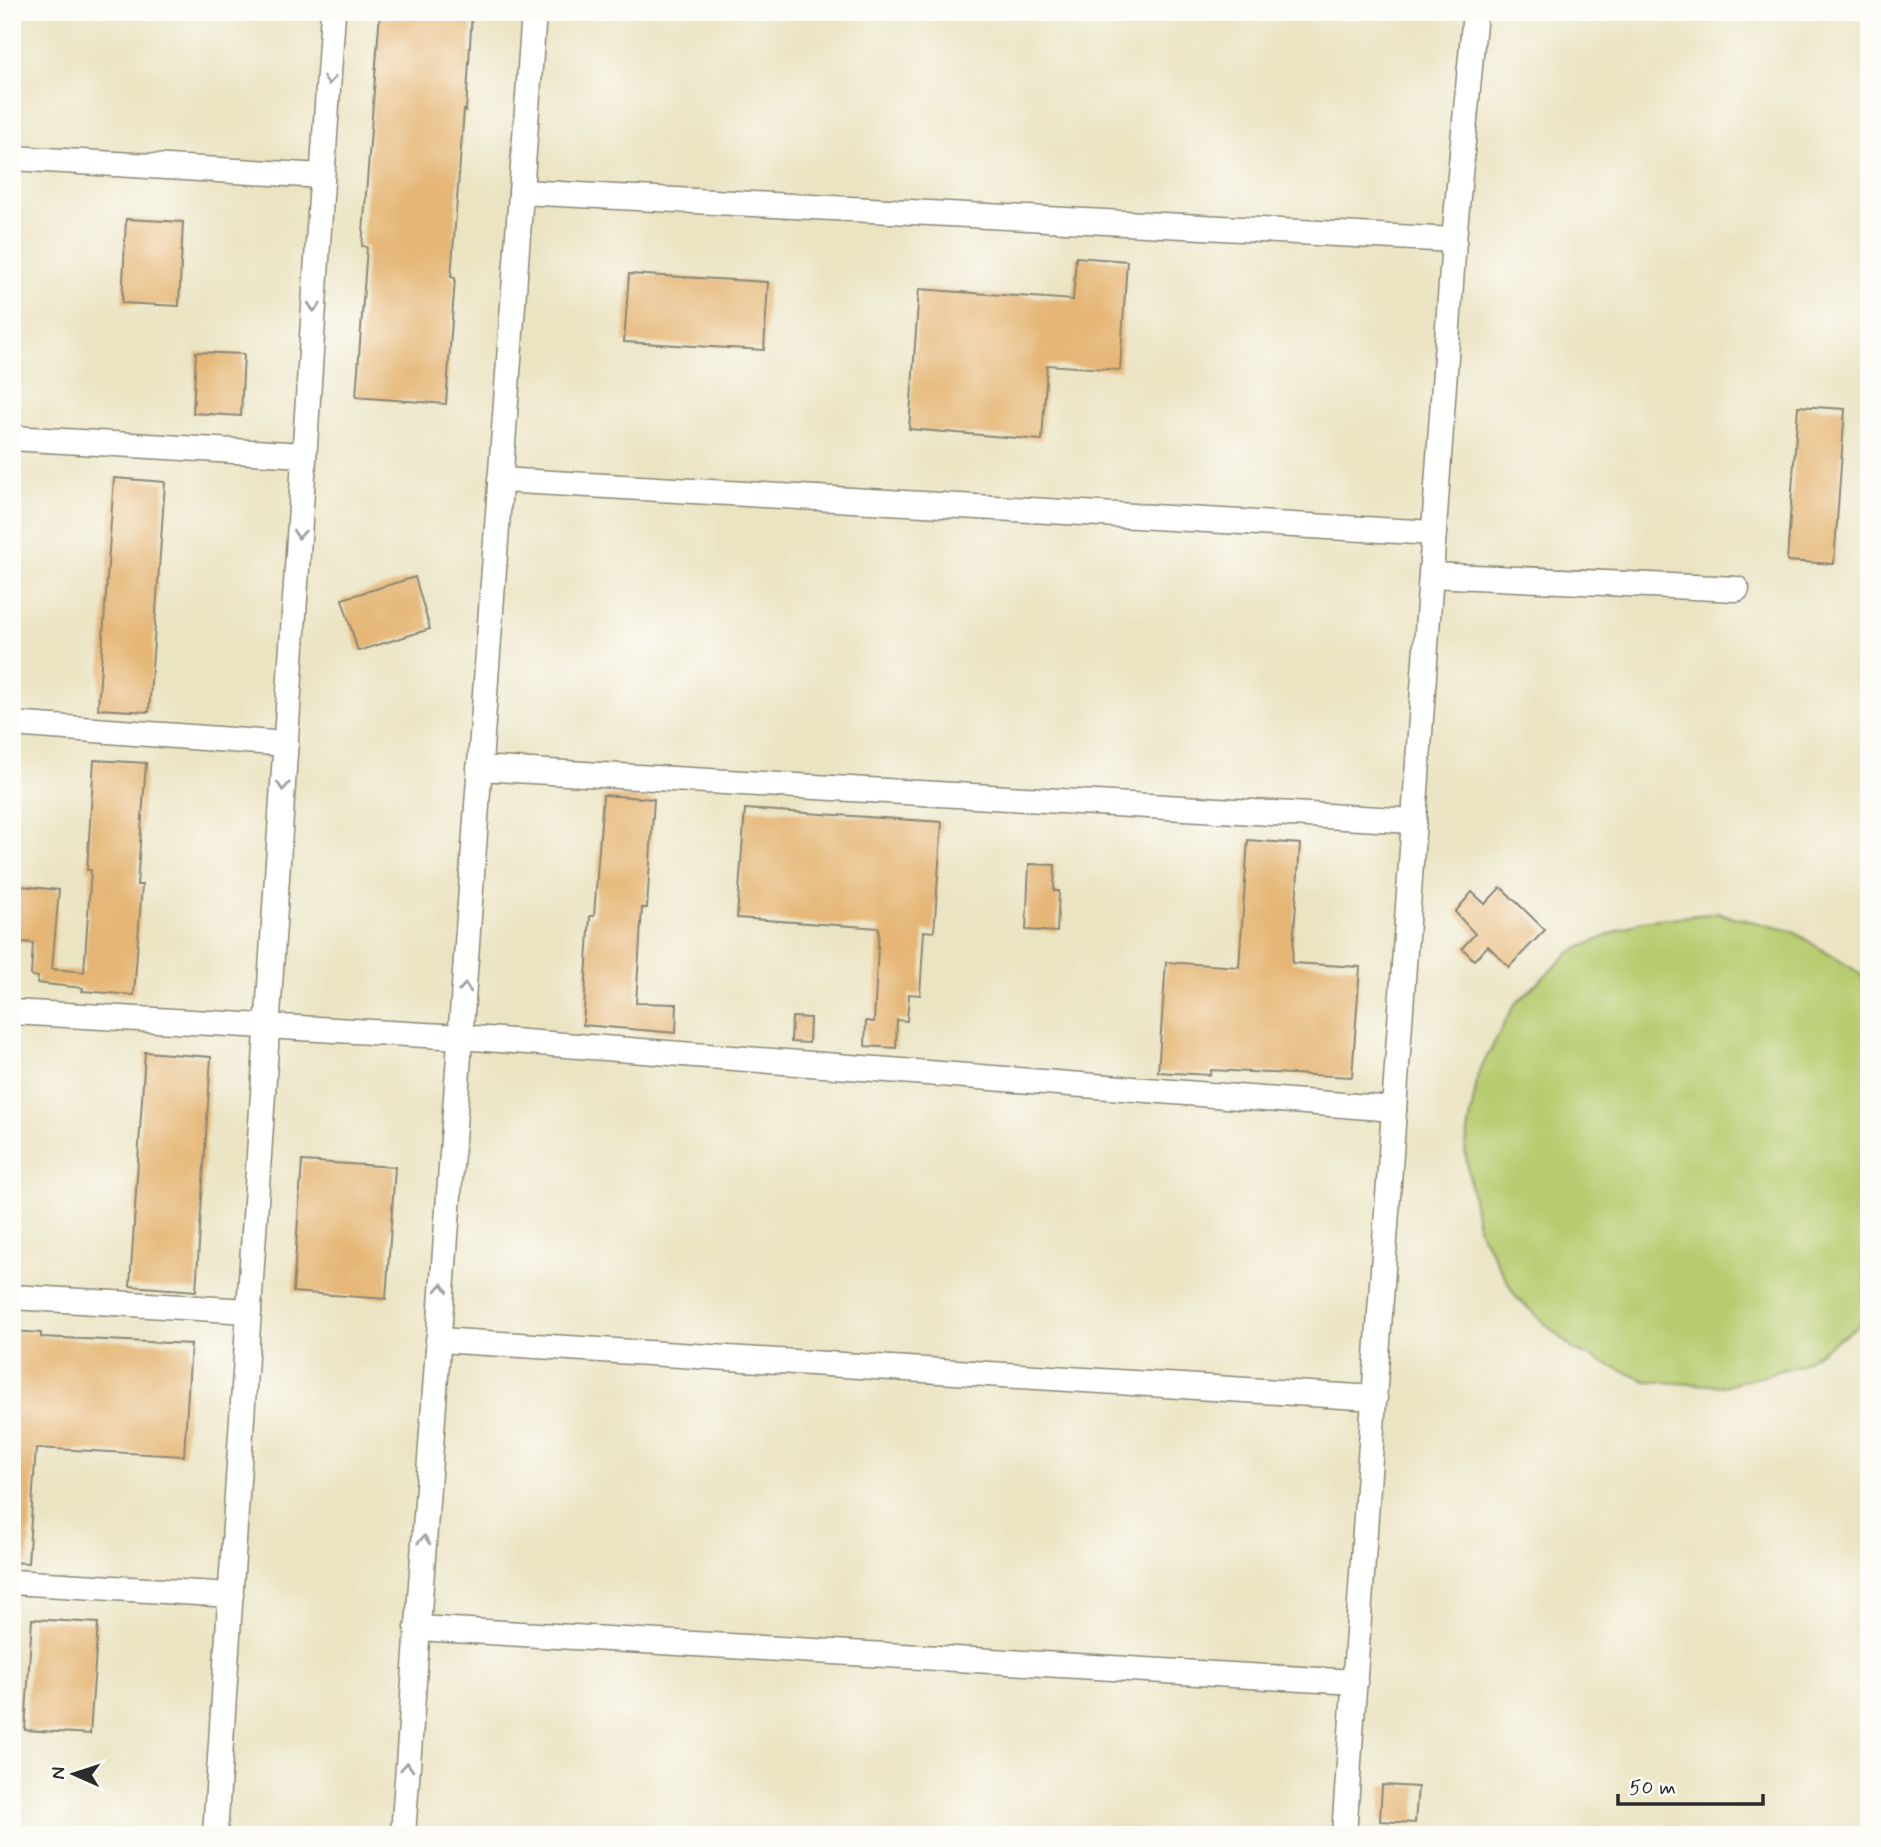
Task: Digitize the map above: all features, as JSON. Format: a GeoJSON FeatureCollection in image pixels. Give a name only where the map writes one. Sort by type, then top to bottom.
{"type":"FeatureCollection","features":[{"type":"Feature","properties":{"kind":"street"},"geometry":{"type":"LineString","coordinates":[[215,1835],[333,12]]}},
{"type":"Feature","properties":{"kind":"street"},"geometry":{"type":"LineString","coordinates":[[402,1835],[534,12]]}},
{"type":"Feature","properties":{"kind":"street"},"geometry":{"type":"LineString","coordinates":[[1344,1835],[1454,240],[1475,12]]}},
{"type":"Feature","properties":{"kind":"street"},"geometry":{"type":"LineString","coordinates":[[12,159],[323,176]]}},
{"type":"Feature","properties":{"kind":"street"},"geometry":{"type":"LineString","coordinates":[[521,192],[1454,240]]}},
{"type":"Feature","properties":{"kind":"street"},"geometry":{"type":"LineString","coordinates":[[12,438],[304,455]]}},
{"type":"Feature","properties":{"kind":"street"},"geometry":{"type":"LineString","coordinates":[[500,480],[1434,533]]}},
{"type":"Feature","properties":{"kind":"street"},"geometry":{"type":"LineString","coordinates":[[1431,575],[1737,589]]}},
{"type":"Feature","properties":{"kind":"street"},"geometry":{"type":"LineString","coordinates":[[12,724],[286,744]]}},
{"type":"Feature","properties":{"kind":"street"},"geometry":{"type":"LineString","coordinates":[[479,768],[1414,821]]}},
{"type":"Feature","properties":{"kind":"street"},"geometry":{"type":"LineString","coordinates":[[12,1013],[461,1037],[1394,1109]]}},
{"type":"Feature","properties":{"kind":"street"},"geometry":{"type":"LineString","coordinates":[[12,1297],[249,1311]]}},
{"type":"Feature","properties":{"kind":"street"},"geometry":{"type":"LineString","coordinates":[[438,1340],[1374,1398]]}},
{"type":"Feature","properties":{"kind":"street"},"geometry":{"type":"LineString","coordinates":[[12,1582],[230,1595]]}},
{"type":"Feature","properties":{"kind":"street"},"geometry":{"type":"LineString","coordinates":[[418,1628],[1355,1682]]}},
{"type":"Feature","properties":{"kind":"green space"},"geometry":{"type":"Polygon","coordinates":[[[1717,913],[1792,931],[1858,972],[1869,985],[1869,1316],[1800,1365],[1724,1386],[1646,1381],[1574,1350],[1516,1297],[1478,1228],[1465,1150],[1478,1074],[1514,1005],[1570,952],[1641,921],[1717,913]]]}},
{"type":"Feature","properties":{"kind":"building"},"geometry":{"type":"Polygon","coordinates":[[[380,12],[472,12],[451,277],[455,278],[446,404],[356,397],[367,247],[362,246],[380,12]]]}},
{"type":"Feature","properties":{"kind":"building"},"geometry":{"type":"Polygon","coordinates":[[[126,219],[183,222],[179,306],[122,303],[126,219]]]}},
{"type":"Feature","properties":{"kind":"building"},"geometry":{"type":"Polygon","coordinates":[[[1076,257],[1127,261],[1120,370],[1047,365],[1042,440],[909,429],[919,289],[1073,300],[1076,257]]]}},
{"type":"Feature","properties":{"kind":"building"},"geometry":{"type":"Polygon","coordinates":[[[629,274],[768,282],[764,350],[624,342],[629,274]]]}},
{"type":"Feature","properties":{"kind":"building"},"geometry":{"type":"Polygon","coordinates":[[[196,352],[244,354],[241,416],[193,413],[196,352]]]}},
{"type":"Feature","properties":{"kind":"building"},"geometry":{"type":"Polygon","coordinates":[[[1798,406],[1845,409],[1834,564],[1787,561],[1798,406]]]}},
{"type":"Feature","properties":{"kind":"building"},"geometry":{"type":"Polygon","coordinates":[[[114,478],[165,482],[149,712],[98,709],[114,478]]]}},
{"type":"Feature","properties":{"kind":"building"},"geometry":{"type":"Polygon","coordinates":[[[415,577],[430,629],[358,651],[342,599],[415,577]]]}},
{"type":"Feature","properties":{"kind":"building"},"geometry":{"type":"Polygon","coordinates":[[[94,760],[146,763],[137,885],[142,885],[134,995],[82,991],[83,988],[37,983],[38,977],[31,976],[33,943],[12,941],[12,885],[59,890],[52,969],[84,972],[91,870],[87,870],[94,760]]]}},
{"type":"Feature","properties":{"kind":"building"},"geometry":{"type":"Polygon","coordinates":[[[603,795],[654,799],[647,908],[642,908],[636,1003],[677,1004],[676,1033],[583,1025],[590,916],[594,916],[603,795]]]}},
{"type":"Feature","properties":{"kind":"building"},"geometry":{"type":"Polygon","coordinates":[[[745,809],[942,822],[934,932],[924,931],[920,995],[909,994],[907,1021],[897,1020],[896,1048],[865,1046],[866,1021],[874,1022],[879,928],[737,918],[745,809]]]}},
{"type":"Feature","properties":{"kind":"building"},"geometry":{"type":"Polygon","coordinates":[[[1248,840],[1300,844],[1292,963],[1360,967],[1352,1077],[1211,1070],[1210,1075],[1158,1072],[1166,962],[1239,967],[1248,840]]]}},
{"type":"Feature","properties":{"kind":"building"},"geometry":{"type":"Polygon","coordinates":[[[1029,864],[1055,865],[1054,891],[1059,891],[1057,932],[1026,930],[1029,864]]]}},
{"type":"Feature","properties":{"kind":"building"},"geometry":{"type":"Polygon","coordinates":[[[1501,887],[1545,930],[1509,967],[1488,946],[1474,960],[1462,948],[1475,934],[1455,912],[1472,892],[1485,904],[1501,887]]]}},
{"type":"Feature","properties":{"kind":"building"},"geometry":{"type":"Polygon","coordinates":[[[792,1017],[810,1018],[809,1043],[791,1042],[792,1017]]]}},
{"type":"Feature","properties":{"kind":"building"},"geometry":{"type":"Polygon","coordinates":[[[145,1052],[211,1057],[196,1291],[130,1286],[145,1052]]]}},
{"type":"Feature","properties":{"kind":"building"},"geometry":{"type":"Polygon","coordinates":[[[302,1161],[395,1167],[386,1299],[293,1292],[302,1161]]]}},
{"type":"Feature","properties":{"kind":"building"},"geometry":{"type":"Polygon","coordinates":[[[12,1331],[41,1333],[41,1337],[191,1344],[184,1456],[36,1448],[28,1563],[12,1562],[12,1331]]]}},
{"type":"Feature","properties":{"kind":"building"},"geometry":{"type":"Polygon","coordinates":[[[32,1619],[98,1623],[90,1734],[25,1730],[32,1619]]]}},
{"type":"Feature","properties":{"kind":"building"},"geometry":{"type":"Polygon","coordinates":[[[1382,1785],[1418,1787],[1415,1823],[1380,1821],[1382,1785]]]}}]}
